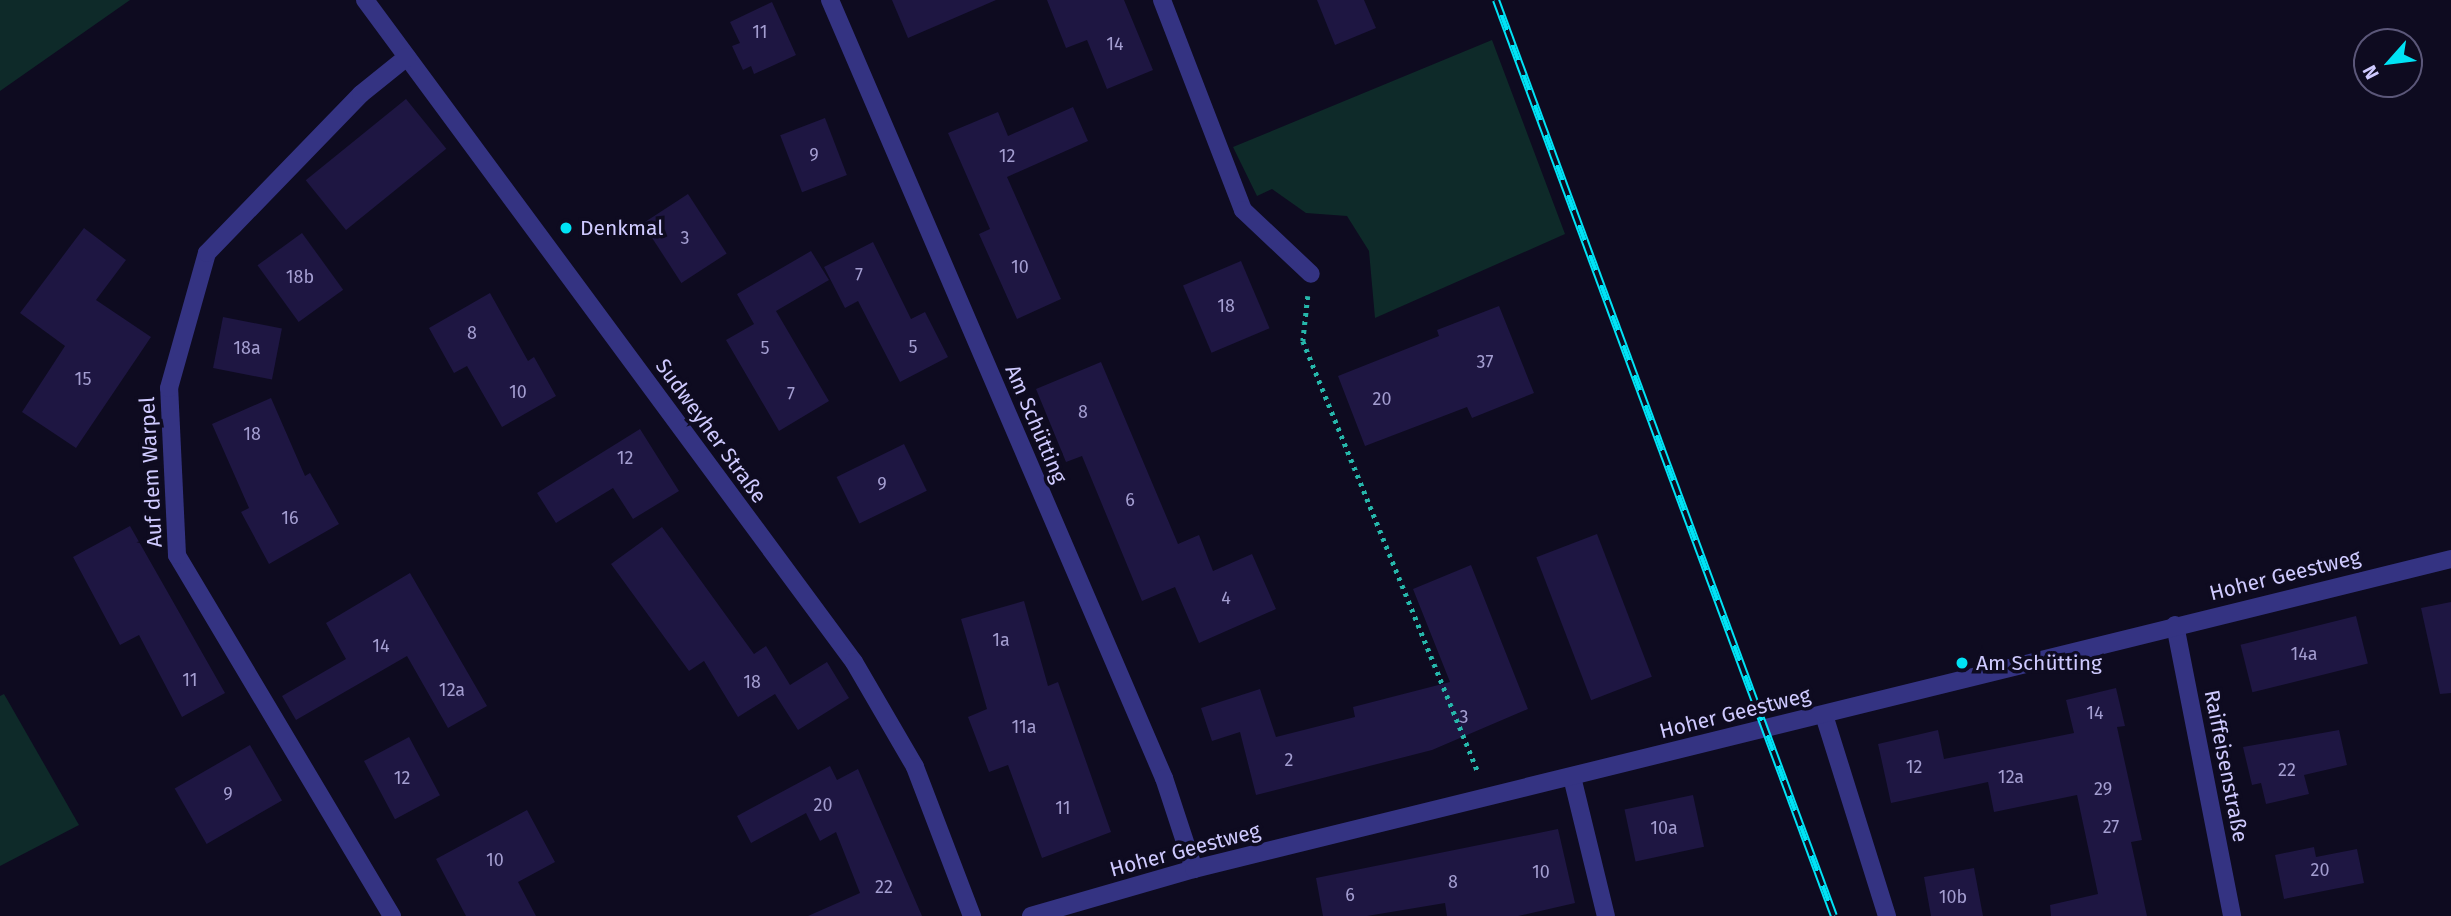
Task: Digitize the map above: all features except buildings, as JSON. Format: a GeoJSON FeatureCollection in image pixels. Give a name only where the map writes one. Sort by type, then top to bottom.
{"type":"FeatureCollection","features":[{"type":"Feature","properties":{"kind":"street","name":"Sudweyher Straße"},"geometry":{"type":"LineString","coordinates":[[365,0],[886,711],[950,851],[972,916]]}},
{"type":"Feature","properties":{"kind":"street","name":"Am Schütting"},"geometry":{"type":"LineString","coordinates":[[830,0],[1164,778],[1195,869]]}},
{"type":"Feature","properties":{"kind":"street"},"geometry":{"type":"LineString","coordinates":[[1163,0],[1243,210],[1311,274]]}},
{"type":"Feature","properties":{"kind":"street","name":"Auf dem Warpel"},"geometry":{"type":"LineString","coordinates":[[392,916],[177,555],[169,388],[207,253],[361,94],[407,57]]}},
{"type":"Feature","properties":{"kind":"street","name":"Hoher Geestweg"},"geometry":{"type":"LineString","coordinates":[[1031,916],[1195,869],[2451,559]]}},
{"type":"Feature","properties":{"kind":"street","name":"Raiffeisenstraße"},"geometry":{"type":"LineString","coordinates":[[2175,625],[2232,916]]}},
{"type":"Feature","properties":{"kind":"street"},"geometry":{"type":"LineString","coordinates":[[1824,715],[1888,916]]}},
{"type":"Feature","properties":{"kind":"street"},"geometry":{"type":"LineString","coordinates":[[1572,777],[1606,916]]}},
{"type":"Feature","properties":{"kind":"path"},"geometry":{"type":"LineString","coordinates":[[1311,274],[1303,341],[1488,798]]}},
{"type":"Feature","properties":{"kind":"green space"},"geometry":{"type":"Polygon","coordinates":[[[0,0],[130,0],[0,91],[0,0]]]}},
{"type":"Feature","properties":{"kind":"green space"},"geometry":{"type":"Polygon","coordinates":[[[1492,40],[1565,234],[1375,318],[1369,251],[1347,216],[1306,213],[1272,189],[1257,196],[1233,147],[1492,40]]]}},
{"type":"Feature","properties":{"kind":"green space"},"geometry":{"type":"Polygon","coordinates":[[[4,694],[79,825],[0,866],[0,696],[4,694]]]}},
{"type":"Feature","properties":{"kind":"railway"},"geometry":{"type":"LineString","coordinates":[[1496,0],[1834,916]]}},
{"type":"Feature","properties":{"kind":"place","name":"Denkmal"},"geometry":{"type":"Point","coordinates":[566,228]}},
{"type":"Feature","properties":{"kind":"place","name":"Am Schütting"},"geometry":{"type":"Point","coordinates":[1962,663]}}]}
